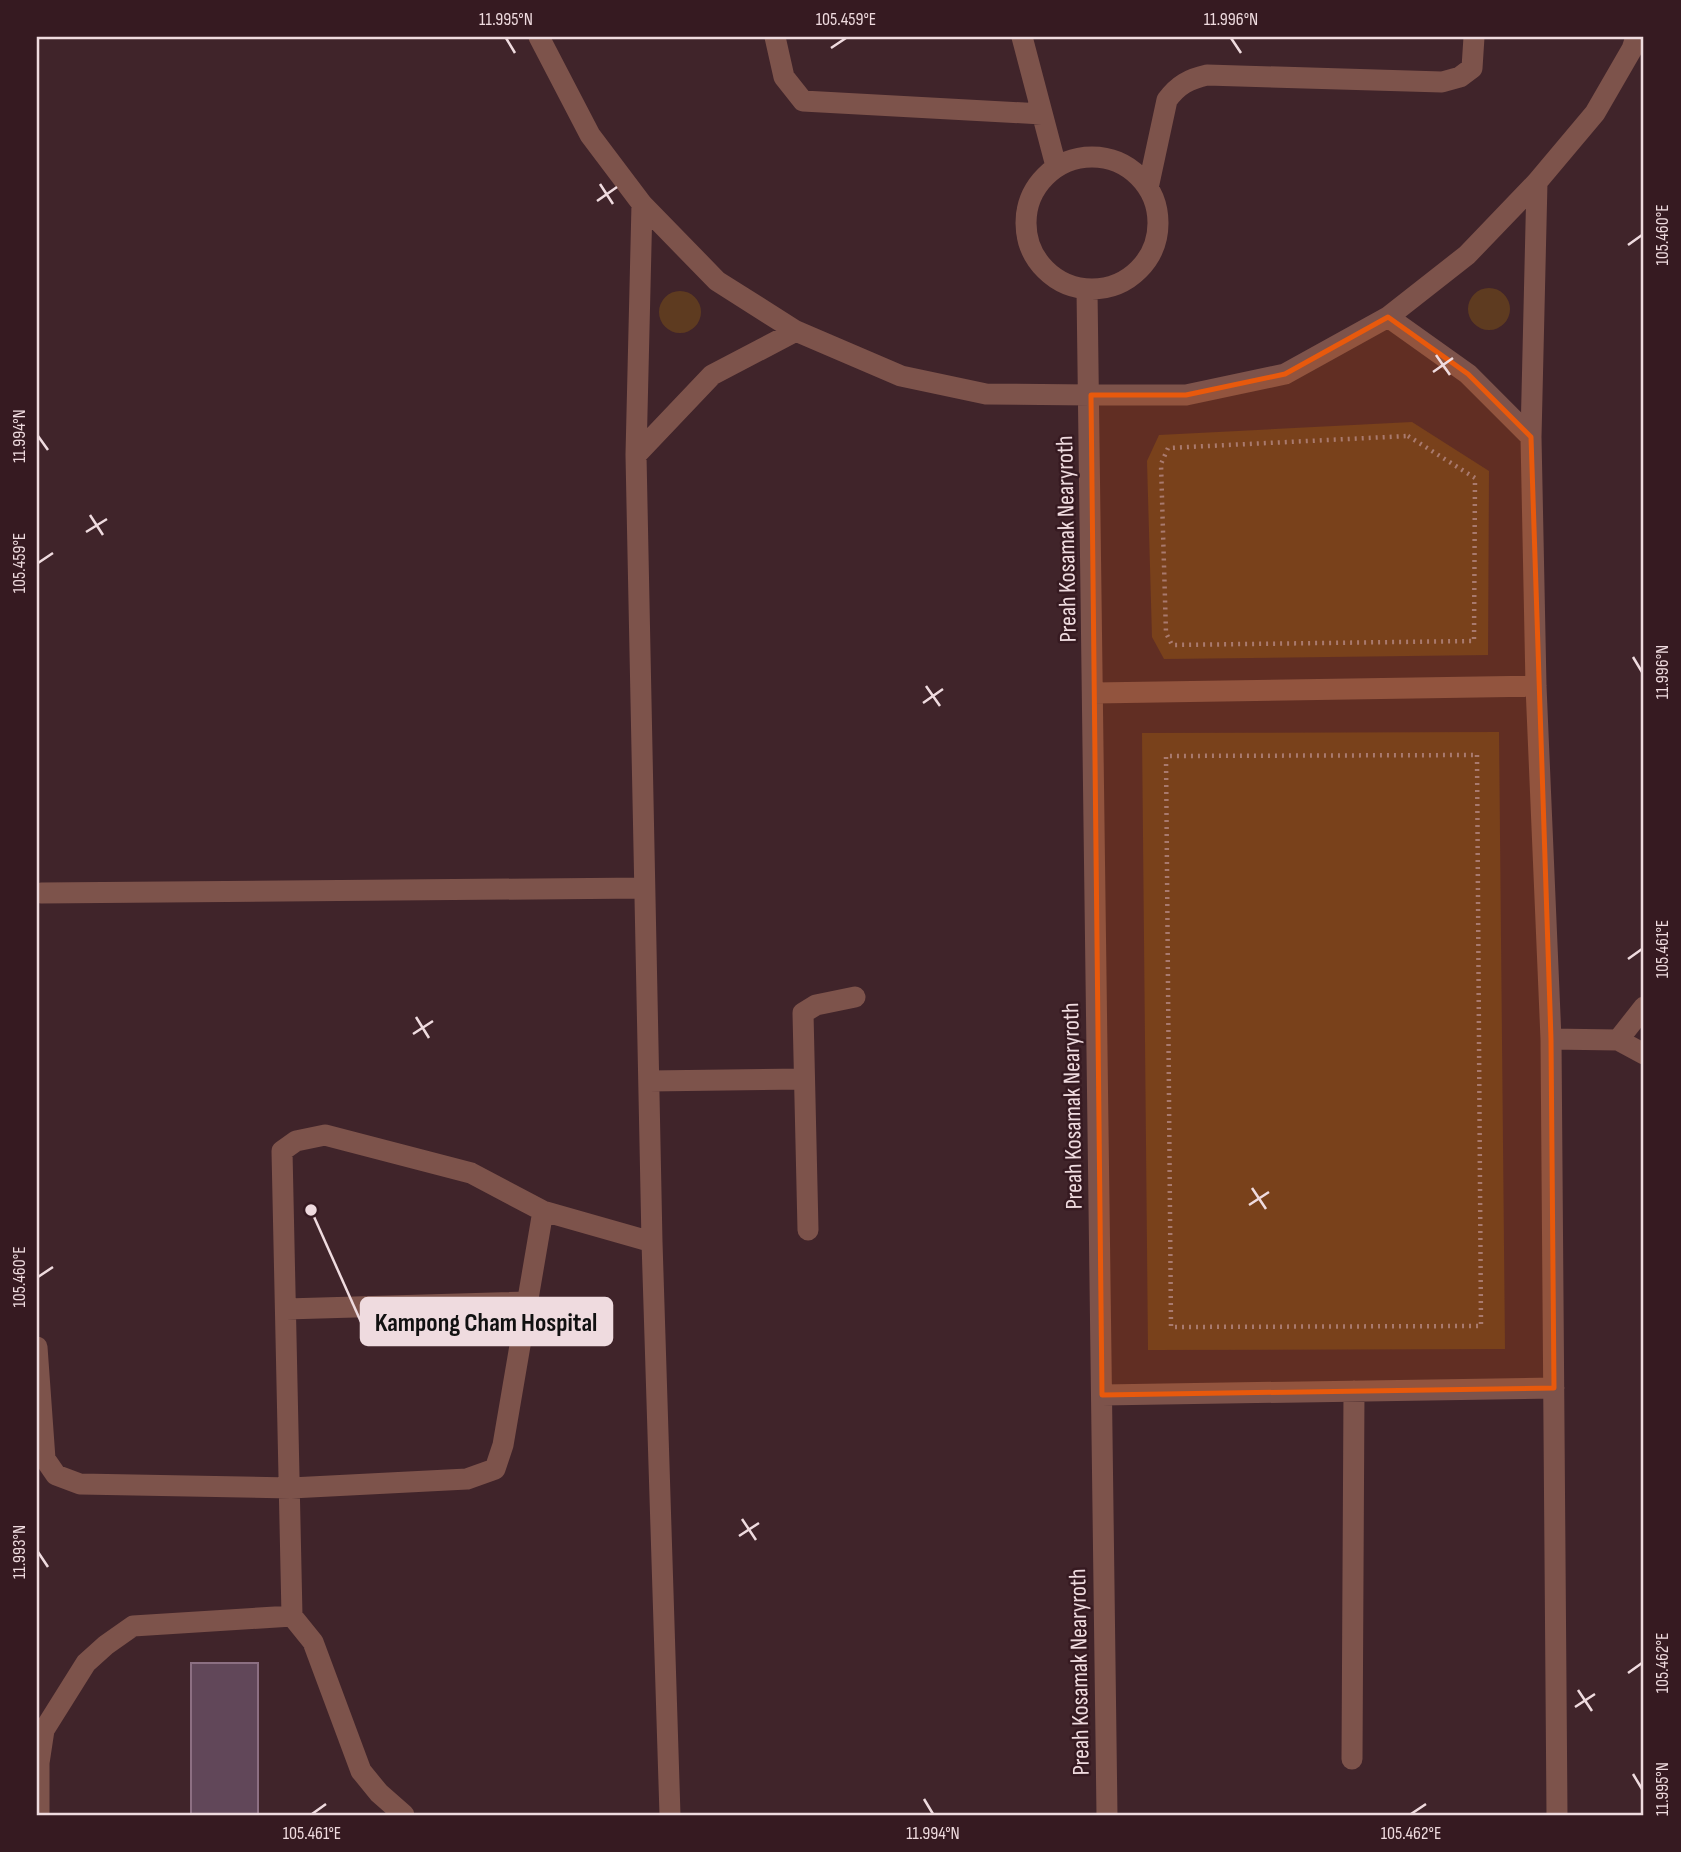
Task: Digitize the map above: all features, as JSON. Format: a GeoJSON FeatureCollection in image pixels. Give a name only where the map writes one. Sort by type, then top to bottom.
{"type":"FeatureCollection","features":[{"type":"Feature","properties":{"kind":"street"},"geometry":{"type":"LineString","coordinates":[[539,37],[590,135],[642,204],[717,281],[796,331],[901,376],[986,394],[1091,395],[1186,395],[1285,374],[1388,317],[1467,255],[1537,182],[1595,113],[1632,49],[1636,37]]}},
{"type":"Feature","properties":{"kind":"street"},"geometry":{"type":"LineString","coordinates":[[775,37],[784,77],[803,101],[1042,114]]}},
{"type":"Feature","properties":{"kind":"street"},"geometry":{"type":"LineString","coordinates":[[1022,37],[1056,166]]}},
{"type":"Feature","properties":{"kind":"street"},"geometry":{"type":"LineString","coordinates":[[1148,188],[1167,100],[1175,89],[1190,79],[1207,75],[1442,82],[1460,77],[1472,68],[1474,37]]}},
{"type":"Feature","properties":{"kind":"street"},"geometry":{"type":"LineString","coordinates":[[1096,157],[1116,161],[1134,172],[1148,188],[1157,207],[1158,228],[1149,257],[1128,280],[1108,289],[1087,290],[1067,285],[1049,275],[1035,259],[1027,240],[1025,219],[1030,198],[1040,180],[1056,166],[1075,158],[1096,157]]}},
{"type":"Feature","properties":{"kind":"street"},"geometry":{"type":"LineString","coordinates":[[1537,182],[1531,437],[1536,686],[1551,1038],[1557,1815]]}},
{"type":"Feature","properties":{"kind":"street"},"geometry":{"type":"LineString","coordinates":[[642,204],[636,455],[652,1242],[670,1815]]}},
{"type":"Feature","properties":{"kind":"street","name":"Preah Kosamak Nearyroth"},"geometry":{"type":"LineString","coordinates":[[1087,290],[1091,395],[1107,1815]]}},
{"type":"Feature","properties":{"kind":"street"},"geometry":{"type":"LineString","coordinates":[[1388,317],[1468,374],[1531,437]]}},
{"type":"Feature","properties":{"kind":"street"},"geometry":{"type":"LineString","coordinates":[[636,455],[712,375],[796,331]]}},
{"type":"Feature","properties":{"kind":"street"},"geometry":{"type":"LineString","coordinates":[[1094,693],[1536,686]]}},
{"type":"Feature","properties":{"kind":"street"},"geometry":{"type":"LineString","coordinates":[[41,893],[644,888]]}},
{"type":"Feature","properties":{"kind":"street"},"geometry":{"type":"LineString","coordinates":[[808,1230],[803,1013],[816,1005],[855,997]]}},
{"type":"Feature","properties":{"kind":"street"},"geometry":{"type":"LineString","coordinates":[[1618,1040],[1644,1007]]}},
{"type":"Feature","properties":{"kind":"street"},"geometry":{"type":"LineString","coordinates":[[1551,1038],[1618,1040],[1644,1054]]}},
{"type":"Feature","properties":{"kind":"street"},"geometry":{"type":"LineString","coordinates":[[649,1080],[803,1079]]}},
{"type":"Feature","properties":{"kind":"street"},"geometry":{"type":"LineString","coordinates":[[404,1815],[379,1793],[361,1771],[313,1642],[292,1616],[282,1151],[296,1141],[325,1135],[471,1173],[543,1211],[652,1242]]}},
{"type":"Feature","properties":{"kind":"street"},"geometry":{"type":"LineString","coordinates":[[37,1347],[45,1459],[56,1475],[80,1484],[290,1488],[467,1479],[495,1469],[503,1445],[530,1302],[543,1211]]}},
{"type":"Feature","properties":{"kind":"street"},"geometry":{"type":"LineString","coordinates":[[286,1308],[530,1302]]}},
{"type":"Feature","properties":{"kind":"street"},"geometry":{"type":"LineString","coordinates":[[1102,1395],[1554,1388]]}},
{"type":"Feature","properties":{"kind":"street"},"geometry":{"type":"LineString","coordinates":[[1352,1759],[1354,1391]]}},
{"type":"Feature","properties":{"kind":"street"},"geometry":{"type":"LineString","coordinates":[[38,1809],[39,1763],[44,1730],[86,1663],[106,1645],[133,1626],[292,1616]]}},
{"type":"Feature","properties":{"kind":"path"},"geometry":{"type":"LineString","coordinates":[[1408,436],[1475,478],[1474,641],[1172,645],[1166,634],[1161,464],[1168,449],[1408,436]]}},
{"type":"Feature","properties":{"kind":"path"},"geometry":{"type":"LineString","coordinates":[[1477,755],[1481,1326],[1171,1327],[1166,756],[1477,755]]}},
{"type":"Feature","properties":{"kind":"highlighted area"},"geometry":{"type":"Polygon","coordinates":[[[1388,317],[1468,374],[1531,437],[1551,1039],[1554,1388],[1102,1395],[1091,395],[1186,395],[1285,374],[1388,317]]]}},
{"type":"Feature","properties":{"kind":"shaded area"},"geometry":{"type":"Polygon","coordinates":[[[1489,288],[1504,294],[1510,309],[1504,324],[1489,330],[1474,324],[1468,309],[1474,294],[1489,288]]]}},
{"type":"Feature","properties":{"kind":"shaded area"},"geometry":{"type":"Polygon","coordinates":[[[680,291],[695,297],[701,312],[695,327],[680,333],[665,327],[659,312],[665,297],[680,291]]]}},
{"type":"Feature","properties":{"kind":"shaded area"},"geometry":{"type":"Polygon","coordinates":[[[1412,422],[1489,471],[1488,655],[1164,659],[1152,637],[1147,461],[1159,435],[1412,422]]]}},
{"type":"Feature","properties":{"kind":"shaded area"},"geometry":{"type":"Polygon","coordinates":[[[1499,732],[1505,1349],[1148,1350],[1142,733],[1499,732]]]}},
{"type":"Feature","properties":{"kind":"building"},"geometry":{"type":"Polygon","coordinates":[[[191,1663],[258,1663],[258,1815],[191,1815],[191,1663]]]}},
{"type":"Feature","properties":{"kind":"place","name":"Kampong Cham Hospital"},"geometry":{"type":"Point","coordinates":[311,1210]}}]}
